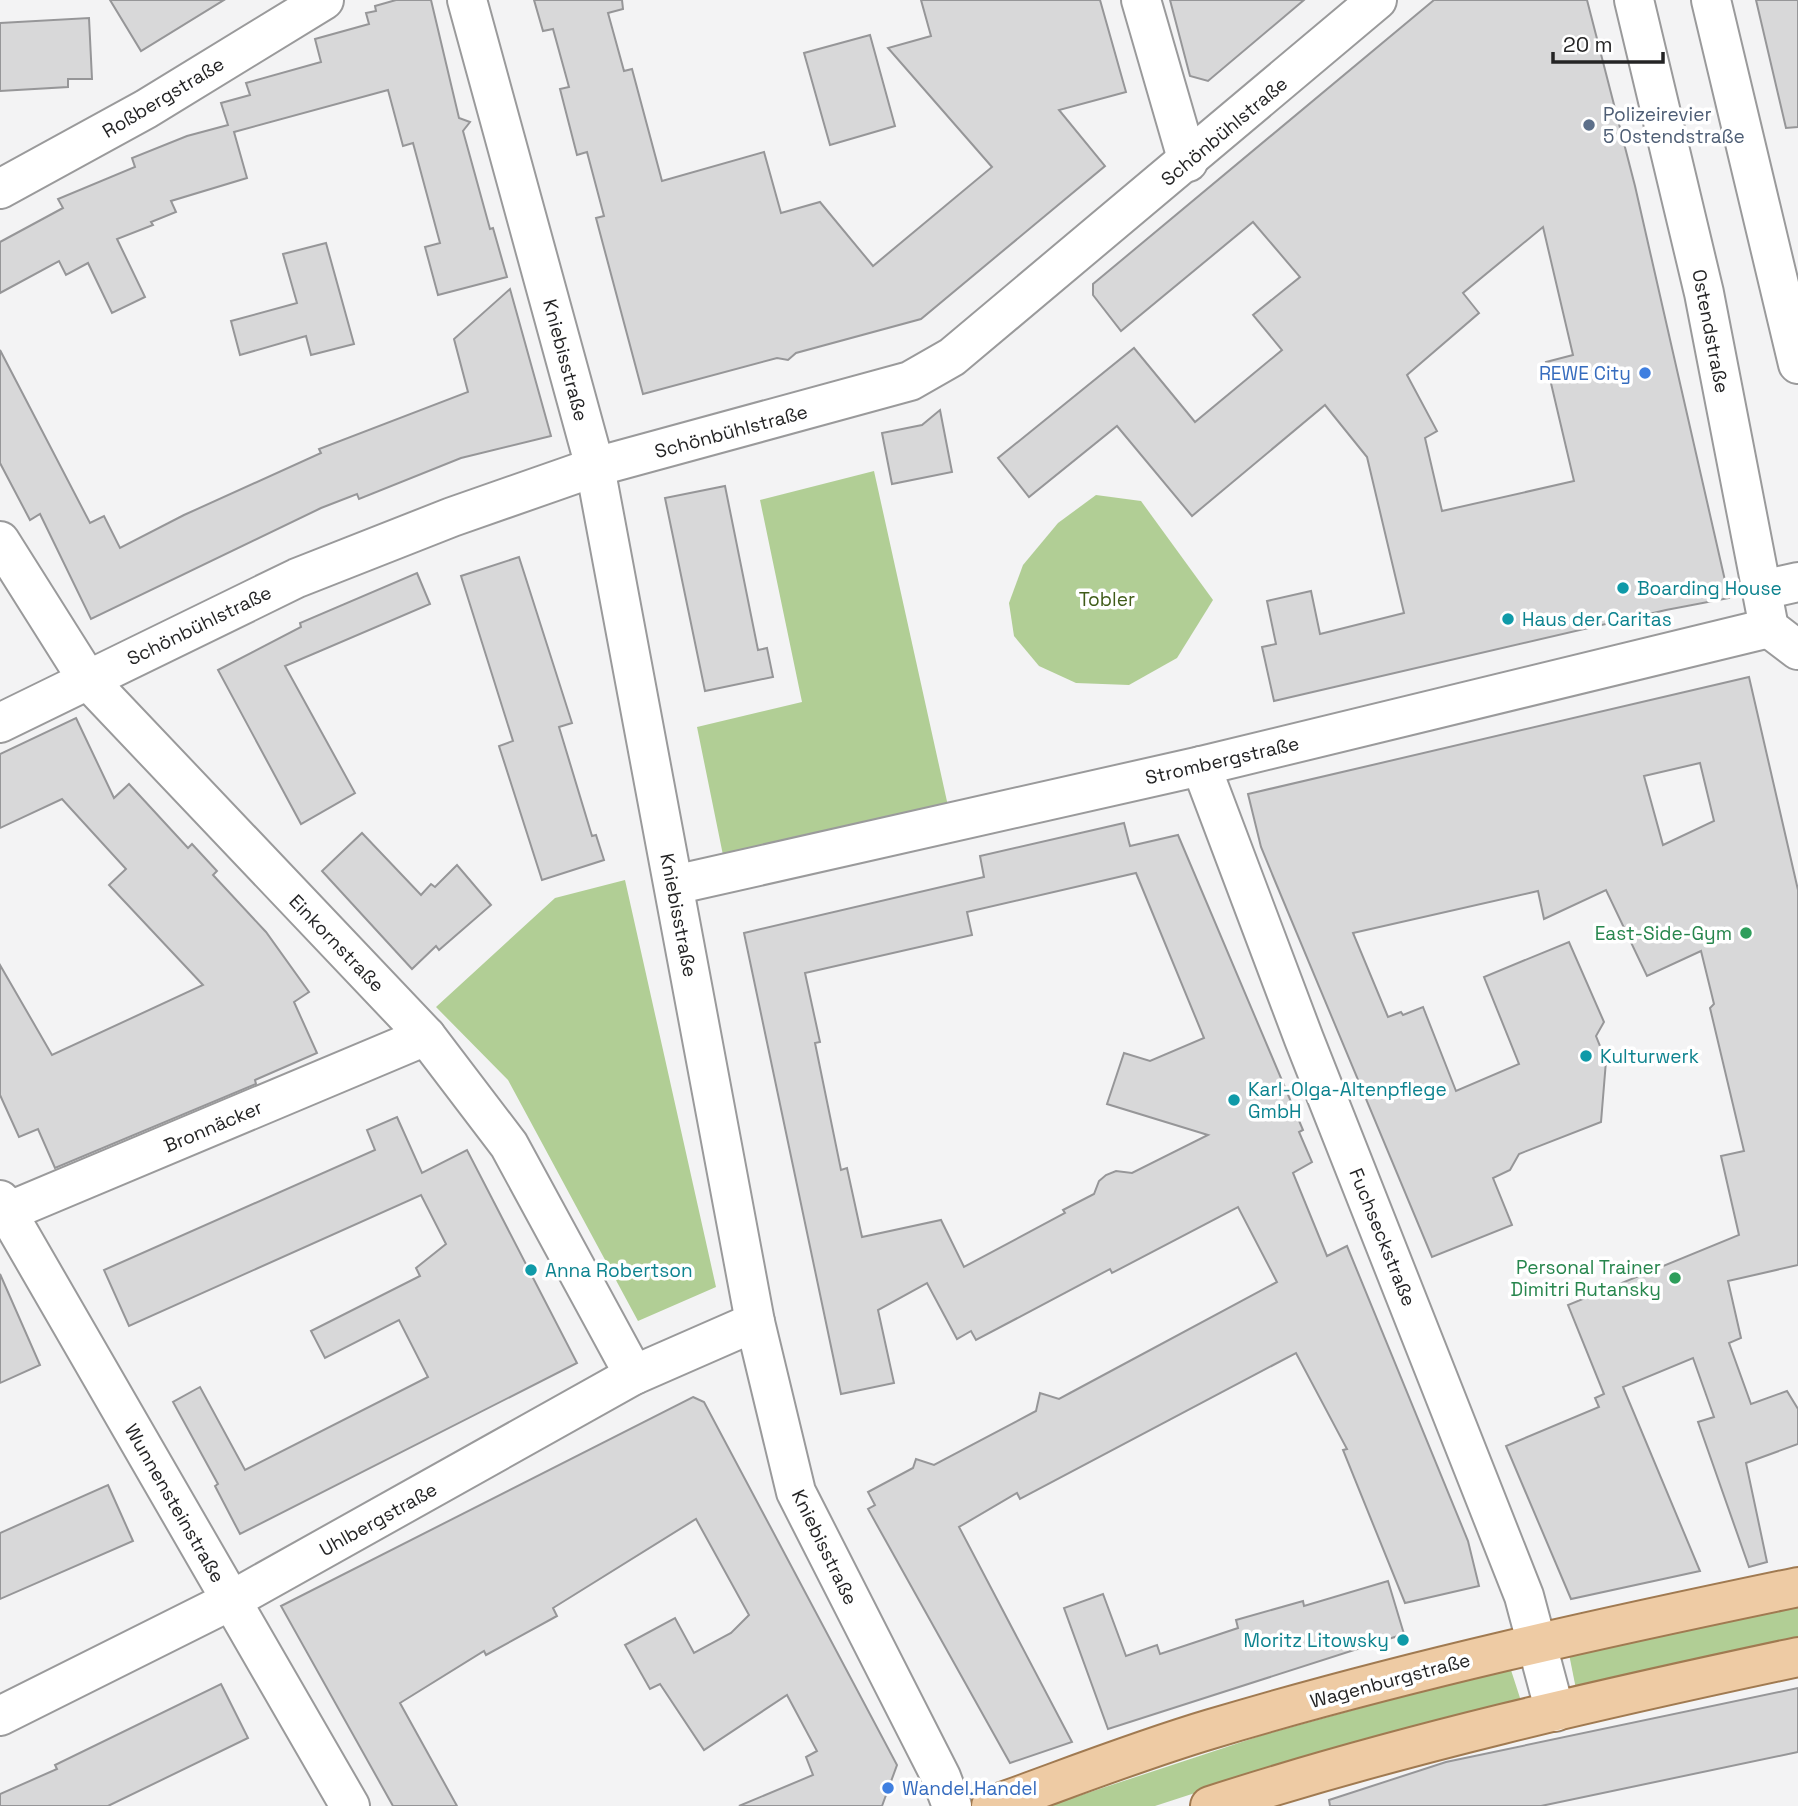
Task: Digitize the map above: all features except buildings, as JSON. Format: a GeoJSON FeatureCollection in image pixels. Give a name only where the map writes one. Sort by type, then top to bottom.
{"type":"FeatureCollection","features":[{"type":"Feature","properties":{"kind":"main road","name":"Wagenburgstraße"},"geometry":{"type":"LineString","coordinates":[[991,1806],[1209,1730],[1538,1641],[1798,1587]]}},
{"type":"Feature","properties":{"kind":"main road"},"geometry":{"type":"LineString","coordinates":[[1210,1806],[1280,1783],[1555,1712],[1798,1657]]}},
{"type":"Feature","properties":{"kind":"street","name":"Roßbergstraße"},"geometry":{"type":"LineString","coordinates":[[0,189],[146,109],[324,0]]}},
{"type":"Feature","properties":{"kind":"street","name":"Kniebisstraße"},"geometry":{"type":"LineString","coordinates":[[467,0],[595,467],[755,1322],[796,1492],[941,1777],[952,1806]]}},
{"type":"Feature","properties":{"kind":"street"},"geometry":{"type":"LineString","coordinates":[[1141,0],[1188,162]]}},
{"type":"Feature","properties":{"kind":"street","name":"Schönbühlstraße"},"geometry":{"type":"LineString","coordinates":[[0,723],[297,579],[452,517],[595,467],[910,381],[952,357],[1188,162],[1377,0]]}},
{"type":"Feature","properties":{"kind":"street","name":"Ostendstraße"},"geometry":{"type":"LineString","coordinates":[[1634,0],[1704,293],[1780,586],[1784,639]]}},
{"type":"Feature","properties":{"kind":"street"},"geometry":{"type":"LineString","coordinates":[[1712,0],[1796,345]]}},
{"type":"Feature","properties":{"kind":"street","name":"Einkornstraße"},"geometry":{"type":"LineString","coordinates":[[0,541],[87,679],[426,1036],[509,1145],[634,1375]]}},
{"type":"Feature","properties":{"kind":"street","name":"Strombergstraße"},"geometry":{"type":"LineString","coordinates":[[674,885],[1201,766],[1784,639]]}},
{"type":"Feature","properties":{"kind":"street","name":"Fuchseckstraße"},"geometry":{"type":"LineString","coordinates":[[1201,766],[1304,1039],[1515,1571],[1538,1641],[1555,1712]]}},
{"type":"Feature","properties":{"kind":"street","name":"Bronnäcker"},"geometry":{"type":"LineString","coordinates":[[2,1209],[426,1036]]}},
{"type":"Feature","properties":{"kind":"street","name":"Wunnensteinstraße"},"geometry":{"type":"LineString","coordinates":[[2,1209],[351,1806]]}},
{"type":"Feature","properties":{"kind":"street","name":"Uhlbergstraße"},"geometry":{"type":"LineString","coordinates":[[0,1716],[232,1600],[634,1375],[755,1322]]}},
{"type":"Feature","properties":{"kind":"green space"},"geometry":{"type":"Polygon","coordinates":[[[874,471],[950,815],[724,860],[697,727],[802,702],[760,500],[874,471]]]}},
{"type":"Feature","properties":{"kind":"green space","name":"Tobler"},"geometry":{"type":"Polygon","coordinates":[[[1096,495],[1141,501],[1213,600],[1177,658],[1129,685],[1076,683],[1039,666],[1014,636],[1009,603],[1023,565],[1058,523],[1096,495]]]}},
{"type":"Feature","properties":{"kind":"green space"},"geometry":{"type":"Polygon","coordinates":[[[625,880],[716,1287],[638,1321],[508,1080],[436,1007],[555,898],[625,880]]]}},
{"type":"Feature","properties":{"kind":"green space"},"geometry":{"type":"Polygon","coordinates":[[[1798,1603],[1798,1639],[1576,1689],[1569,1654],[1798,1603]]]}},
{"type":"Feature","properties":{"kind":"green space"},"geometry":{"type":"Polygon","coordinates":[[[1510,1667],[1521,1701],[1281,1765],[1155,1806],[1048,1806],[1266,1734],[1510,1667]]]}},
{"type":"Feature","properties":{"kind":"place","name":"Polizeirevier 5 Ostendstraße"},"geometry":{"type":"Point","coordinates":[1589,125]}},
{"type":"Feature","properties":{"kind":"place","name":"REWE City"},"geometry":{"type":"Point","coordinates":[1645,373]}},
{"type":"Feature","properties":{"kind":"place","name":"Boarding House"},"geometry":{"type":"Point","coordinates":[1623,588]}},
{"type":"Feature","properties":{"kind":"place","name":"Haus der Caritas"},"geometry":{"type":"Point","coordinates":[1508,619]}},
{"type":"Feature","properties":{"kind":"place","name":"East-Side-Gym"},"geometry":{"type":"Point","coordinates":[1746,933]}},
{"type":"Feature","properties":{"kind":"place","name":"Kulturwerk"},"geometry":{"type":"Point","coordinates":[1586,1056]}},
{"type":"Feature","properties":{"kind":"place","name":"Karl-Olga-Altenpflege GmbH"},"geometry":{"type":"Point","coordinates":[1234,1100]}},
{"type":"Feature","properties":{"kind":"place","name":"Anna Robertson"},"geometry":{"type":"Point","coordinates":[531,1270]}},
{"type":"Feature","properties":{"kind":"place","name":"Personal Trainer Dimitri Rutansky"},"geometry":{"type":"Point","coordinates":[1675,1278]}},
{"type":"Feature","properties":{"kind":"place","name":"Moritz Litowsky"},"geometry":{"type":"Point","coordinates":[1403,1640]}},
{"type":"Feature","properties":{"kind":"place","name":"Wandel.Handel"},"geometry":{"type":"Point","coordinates":[888,1788]}}]}
